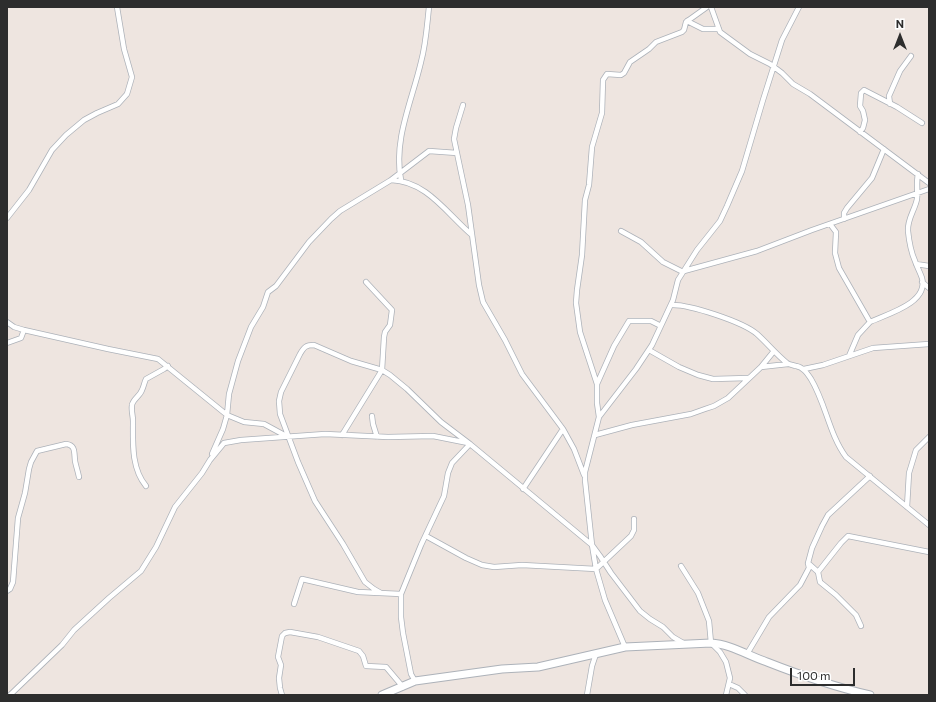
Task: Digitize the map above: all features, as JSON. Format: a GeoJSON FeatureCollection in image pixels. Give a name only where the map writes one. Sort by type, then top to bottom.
{"type":"FeatureCollection","features":[{"type":"Feature","properties":{"kind":"street"},"geometry":{"type":"LineString","coordinates":[[7,218],[29,190],[52,150],[66,135],[84,120],[118,104],[127,94],[132,77],[124,49],[117,7]]}},
{"type":"Feature","properties":{"kind":"street"},"geometry":{"type":"LineString","coordinates":[[401,180],[400,136],[421,64],[429,7]]}},
{"type":"Feature","properties":{"kind":"street"},"geometry":{"type":"LineString","coordinates":[[584,475],[599,417],[597,384],[580,332],[576,303],[582,255],[585,200],[589,185],[592,147],[602,113],[603,80],[607,74],[621,75],[624,73],[630,62],[656,42],[682,32],[687,21],[707,7]]}},
{"type":"Feature","properties":{"kind":"street"},"geometry":{"type":"LineString","coordinates":[[711,7],[718,29],[723,34],[750,54],[766,62],[782,73],[793,84],[810,94],[929,183]]}},
{"type":"Feature","properties":{"kind":"street"},"geometry":{"type":"LineString","coordinates":[[599,417],[649,350],[671,305],[676,283],[706,237],[721,218],[735,190],[784,35],[799,7]]}},
{"type":"Feature","properties":{"kind":"street"},"geometry":{"type":"LineString","coordinates":[[687,21],[703,29],[718,29]]}},
{"type":"Feature","properties":{"kind":"street"},"geometry":{"type":"LineString","coordinates":[[890,104],[890,94],[900,71],[911,56]]}},
{"type":"Feature","properties":{"kind":"street"},"geometry":{"type":"LineString","coordinates":[[860,132],[863,128],[865,120],[859,104],[862,91],[865,90],[922,123]]}},
{"type":"Feature","properties":{"kind":"street"},"geometry":{"type":"LineString","coordinates":[[463,105],[454,134],[468,205],[479,286],[483,302],[505,340],[522,374],[563,429],[574,449],[584,475],[596,569],[605,600],[625,647]]}},
{"type":"Feature","properties":{"kind":"street"},"geometry":{"type":"LineString","coordinates":[[844,219],[844,213],[847,208],[872,178],[884,149]]}},
{"type":"Feature","properties":{"kind":"street"},"geometry":{"type":"LineString","coordinates":[[210,460],[223,429],[227,414],[229,394],[238,361],[251,327],[263,307],[268,292],[276,286],[309,242],[340,211],[391,180],[429,151],[457,153]]}},
{"type":"Feature","properties":{"kind":"street"},"geometry":{"type":"LineString","coordinates":[[849,356],[858,335],[870,322],[899,310],[915,300],[920,292],[922,282],[912,252],[908,230],[909,221],[916,204],[918,174]]}},
{"type":"Feature","properties":{"kind":"street"},"geometry":{"type":"LineString","coordinates":[[391,180],[401,180],[428,192],[472,235]]}},
{"type":"Feature","properties":{"kind":"street"},"geometry":{"type":"LineString","coordinates":[[621,231],[641,242],[663,262],[683,271],[751,253],[917,192],[929,189]]}},
{"type":"Feature","properties":{"kind":"street"},"geometry":{"type":"LineString","coordinates":[[830,224],[836,232],[835,247],[839,268],[870,322]]}},
{"type":"Feature","properties":{"kind":"street"},"geometry":{"type":"LineString","coordinates":[[916,264],[929,266]]}},
{"type":"Feature","properties":{"kind":"street"},"geometry":{"type":"LineString","coordinates":[[342,435],[382,370],[384,337],[385,332],[390,325],[392,310],[366,282]]}},
{"type":"Feature","properties":{"kind":"street"},"geometry":{"type":"LineString","coordinates":[[922,282],[929,288]]}},
{"type":"Feature","properties":{"kind":"street"},"geometry":{"type":"LineString","coordinates":[[671,305],[686,307],[740,323],[757,334],[788,364]]}},
{"type":"Feature","properties":{"kind":"street"},"geometry":{"type":"LineString","coordinates":[[597,384],[614,346],[629,321],[651,321],[661,326]]}},
{"type":"Feature","properties":{"kind":"street"},"geometry":{"type":"LineString","coordinates":[[7,322],[14,327],[24,330],[158,359],[227,414],[244,422],[264,424],[288,437]]}},
{"type":"Feature","properties":{"kind":"street"},"geometry":{"type":"LineString","coordinates":[[7,343],[21,338],[24,330]]}},
{"type":"Feature","properties":{"kind":"street"},"geometry":{"type":"LineString","coordinates":[[804,369],[823,366],[878,347],[929,344]]}},
{"type":"Feature","properties":{"kind":"street"},"geometry":{"type":"LineString","coordinates":[[381,593],[366,582],[344,544],[315,501],[300,468],[280,414],[279,401],[281,392],[303,348],[308,345],[314,345],[351,361],[382,370],[407,389],[441,422],[470,444],[592,545],[640,611],[650,620],[663,627],[673,637],[686,644]]}},
{"type":"Feature","properties":{"kind":"street"},"geometry":{"type":"LineString","coordinates":[[649,350],[679,367],[698,375],[713,379],[748,378]]}},
{"type":"Feature","properties":{"kind":"street"},"geometry":{"type":"LineString","coordinates":[[595,435],[632,425],[691,414],[710,408],[728,398],[742,386],[748,378],[761,368],[774,351]]}},
{"type":"Feature","properties":{"kind":"street"},"geometry":{"type":"LineString","coordinates":[[761,368],[788,364],[804,369],[812,381],[841,450],[850,460],[929,525]]}},
{"type":"Feature","properties":{"kind":"street"},"geometry":{"type":"LineString","coordinates":[[146,486],[138,474],[135,460],[132,444],[133,421],[131,407],[141,392],[146,379],[168,366]]}},
{"type":"Feature","properties":{"kind":"street"},"geometry":{"type":"LineString","coordinates":[[372,416],[376,437]]}},
{"type":"Feature","properties":{"kind":"street"},"geometry":{"type":"LineString","coordinates":[[523,489],[563,429]]}},
{"type":"Feature","properties":{"kind":"street"},"geometry":{"type":"LineString","coordinates":[[10,695],[62,645],[74,630],[141,571],[156,547],[175,507],[224,443],[233,440],[302,435],[342,435],[376,437],[433,436],[470,444]]}},
{"type":"Feature","properties":{"kind":"street"},"geometry":{"type":"LineString","coordinates":[[907,507],[909,473],[916,450],[929,437]]}},
{"type":"Feature","properties":{"kind":"street"},"geometry":{"type":"LineString","coordinates":[[7,592],[13,582],[18,518],[25,493],[29,469],[36,453],[41,450],[66,444],[73,446],[79,477]]}},
{"type":"Feature","properties":{"kind":"street"},"geometry":{"type":"LineString","coordinates":[[415,681],[411,674],[403,633],[401,594],[445,492],[448,472],[452,463],[470,444]]}},
{"type":"Feature","properties":{"kind":"street"},"geometry":{"type":"LineString","coordinates":[[747,654],[769,618],[800,585],[809,568],[808,563],[812,548],[828,515],[870,476]]}},
{"type":"Feature","properties":{"kind":"street"},"geometry":{"type":"LineString","coordinates":[[596,569],[631,536],[634,530],[634,519]]}},
{"type":"Feature","properties":{"kind":"street"},"geometry":{"type":"LineString","coordinates":[[426,536],[482,565],[494,567],[522,565],[596,569]]}},
{"type":"Feature","properties":{"kind":"street"},"geometry":{"type":"LineString","coordinates":[[818,572],[840,543],[848,536],[929,552]]}},
{"type":"Feature","properties":{"kind":"street"},"geometry":{"type":"LineString","coordinates":[[808,563],[818,572],[820,582],[836,594],[855,613],[861,626]]}},
{"type":"Feature","properties":{"kind":"street"},"geometry":{"type":"LineString","coordinates":[[681,566],[698,593],[709,621],[711,644],[720,652],[726,662],[730,678],[726,695]]}},
{"type":"Feature","properties":{"kind":"street"},"geometry":{"type":"LineString","coordinates":[[294,604],[302,578],[358,592],[401,594]]}},
{"type":"Feature","properties":{"kind":"street"},"geometry":{"type":"LineString","coordinates":[[282,695],[279,678],[281,665],[278,657],[282,636],[286,632],[318,637],[359,651],[363,656],[366,666],[386,667],[403,687]]}},
{"type":"Feature","properties":{"kind":"street"},"geometry":{"type":"LineString","coordinates":[[382,695],[415,681],[502,669],[538,667],[625,647],[711,644],[721,645],[832,685],[868,695]]}},
{"type":"Feature","properties":{"kind":"street"},"geometry":{"type":"LineString","coordinates":[[587,695],[592,666],[596,654]]}},
{"type":"Feature","properties":{"kind":"street"},"geometry":{"type":"LineString","coordinates":[[729,684],[738,688],[745,695]]}}]}
